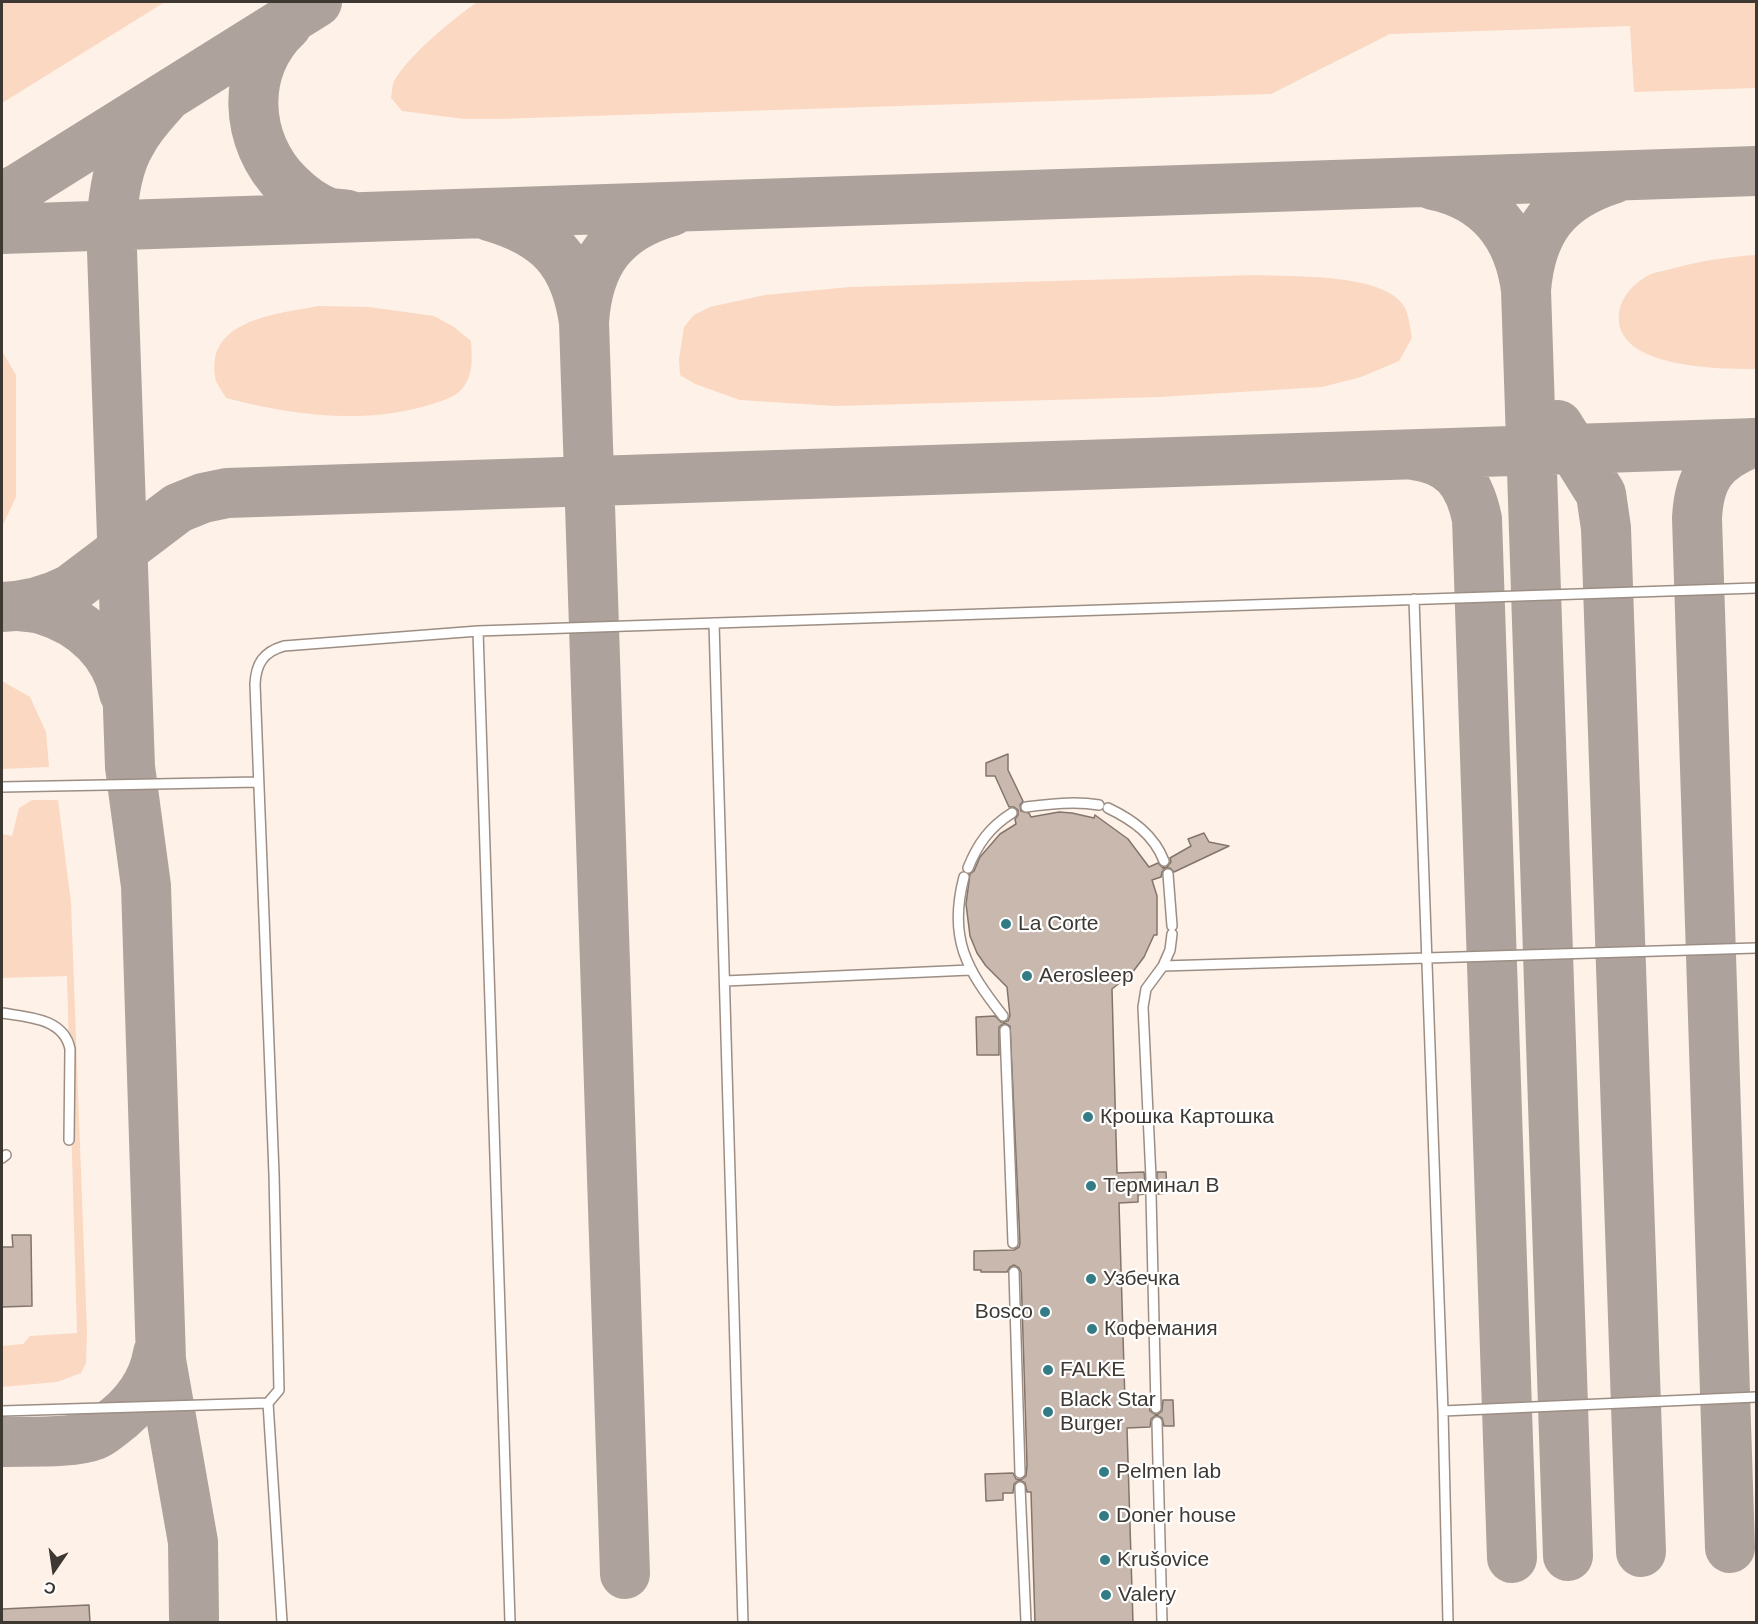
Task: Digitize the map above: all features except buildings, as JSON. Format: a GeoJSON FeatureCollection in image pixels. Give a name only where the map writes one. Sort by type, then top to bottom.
{"type":"FeatureCollection","features":[{"type":"Feature","properties":{"kind":"lane"},"geometry":{"type":"LineString","coordinates":[[282,1623],[268,1403],[279,1390],[277,1244],[255,684],[258,665],[268,653],[284,646],[478,631],[1756,588]]}},
{"type":"Feature","properties":{"kind":"lane"},"geometry":{"type":"LineString","coordinates":[[1414,599],[1443,1411],[1448,1623]]}},
{"type":"Feature","properties":{"kind":"lane"},"geometry":{"type":"LineString","coordinates":[[714,623],[743,1623]]}},
{"type":"Feature","properties":{"kind":"lane"},"geometry":{"type":"LineString","coordinates":[[478,631],[510,1623]]}},
{"type":"Feature","properties":{"kind":"lane"},"geometry":{"type":"LineString","coordinates":[[2,787],[258,782]]}},
{"type":"Feature","properties":{"kind":"lane"},"geometry":{"type":"LineString","coordinates":[[1026,807],[1068,803],[1087,803],[1103,807],[1132,821],[1150,836],[1158,846],[1164,861]]}},
{"type":"Feature","properties":{"kind":"lane"},"geometry":{"type":"LineString","coordinates":[[968,868],[979,843],[989,830],[1012,813]]}},
{"type":"Feature","properties":{"kind":"lane"},"geometry":{"type":"LineString","coordinates":[[1150,1178],[1143,1007],[1146,989],[1163,966],[1170,950],[1172,930],[1168,874]]}},
{"type":"Feature","properties":{"kind":"lane"},"geometry":{"type":"LineString","coordinates":[[964,877],[956,914],[959,937],[970,970],[1003,1016]]}},
{"type":"Feature","properties":{"kind":"lane"},"geometry":{"type":"LineString","coordinates":[[1163,966],[1756,948]]}},
{"type":"Feature","properties":{"kind":"lane"},"geometry":{"type":"LineString","coordinates":[[724,981],[970,970]]}},
{"type":"Feature","properties":{"kind":"lane"},"geometry":{"type":"LineString","coordinates":[[2,1013],[42,1020],[63,1032],[68,1040],[70,1049],[69,1140]]}},
{"type":"Feature","properties":{"kind":"lane"},"geometry":{"type":"LineString","coordinates":[[1005,1030],[1013,1243]]}},
{"type":"Feature","properties":{"kind":"lane"},"geometry":{"type":"LineString","coordinates":[[1151,1194],[1156,1408]]}},
{"type":"Feature","properties":{"kind":"lane"},"geometry":{"type":"LineString","coordinates":[[1014,1272],[1020,1473]]}},
{"type":"Feature","properties":{"kind":"lane"},"geometry":{"type":"LineString","coordinates":[[1443,1411],[1756,1397]]}},
{"type":"Feature","properties":{"kind":"lane"},"geometry":{"type":"LineString","coordinates":[[2,1411],[268,1403]]}},
{"type":"Feature","properties":{"kind":"lane"},"geometry":{"type":"LineString","coordinates":[[1157,1422],[1162,1623]]}},
{"type":"Feature","properties":{"kind":"lane"},"geometry":{"type":"LineString","coordinates":[[1020,1487],[1026,1623]]}},
{"type":"Feature","properties":{"kind":"shaded area"},"geometry":{"type":"Polygon","coordinates":[[[2,2],[165,2],[2,103],[2,2]]]}},
{"type":"Feature","properties":{"kind":"shaded area"},"geometry":{"type":"Polygon","coordinates":[[[478,2],[1756,2],[1756,88],[1634,92],[1630,26],[1390,34],[1271,94],[497,119],[464,119],[402,111],[391,98],[393,84],[398,74],[431,39],[478,2]]]}},
{"type":"Feature","properties":{"kind":"shaded area"},"geometry":{"type":"Polygon","coordinates":[[[1756,255],[1756,369],[1695,366],[1672,362],[1650,355],[1633,345],[1621,331],[1619,313],[1622,301],[1633,286],[1649,275],[1724,258],[1756,255]]]}},
{"type":"Feature","properties":{"kind":"shaded area"},"geometry":{"type":"Polygon","coordinates":[[[1256,275],[1336,279],[1377,288],[1393,295],[1404,306],[1412,338],[1399,361],[1361,377],[1322,387],[1159,397],[834,406],[740,400],[695,384],[680,375],[679,359],[684,327],[694,315],[710,307],[765,295],[850,287],[1256,275]]]}},
{"type":"Feature","properties":{"kind":"shaded area"},"geometry":{"type":"Polygon","coordinates":[[[318,306],[369,307],[434,316],[454,327],[471,341],[469,378],[459,392],[452,397],[429,405],[378,415],[302,413],[226,398],[216,381],[214,364],[221,344],[230,334],[257,319],[318,306]]]}},
{"type":"Feature","properties":{"kind":"shaded area"},"geometry":{"type":"Polygon","coordinates":[[[2,351],[16,375],[16,497],[2,527],[2,351]]]}},
{"type":"Feature","properties":{"kind":"shaded area"},"geometry":{"type":"Polygon","coordinates":[[[2,681],[30,697],[46,732],[49,767],[2,769],[2,681]]]}},
{"type":"Feature","properties":{"kind":"shaded area"},"geometry":{"type":"Polygon","coordinates":[[[32,800],[58,800],[71,903],[87,1333],[86,1363],[81,1373],[57,1382],[2,1387],[2,1346],[23,1344],[30,1336],[77,1333],[67,976],[2,978],[2,834],[12,836],[19,808],[32,800]]]}},
{"type":"Feature","properties":{"kind":"taxiway"},"geometry":{"type":"LineString","coordinates":[[2,197],[317,2]]}},
{"type":"Feature","properties":{"kind":"taxiway"},"geometry":{"type":"LineString","coordinates":[[287,25],[272,42],[261,62],[255,83],[253,105],[256,127],[273,168],[288,185],[324,211],[348,215]]}},
{"type":"Feature","properties":{"kind":"taxiway"},"geometry":{"type":"LineString","coordinates":[[167,96],[148,117],[127,150],[117,180],[111,222],[130,767],[146,886],[161,1360],[193,1542],[194,1618]]}},
{"type":"Feature","properties":{"kind":"taxiway"},"geometry":{"type":"LineString","coordinates":[[2,229],[1756,171]]}},
{"type":"Feature","properties":{"kind":"taxiway"},"geometry":{"type":"LineString","coordinates":[[1526,290],[1534,250],[1550,219],[1576,196],[1593,186],[1613,179]]}},
{"type":"Feature","properties":{"kind":"taxiway"},"geometry":{"type":"LineString","coordinates":[[1433,185],[1470,198],[1498,221],[1516,252],[1526,290],[1568,1556]]}},
{"type":"Feature","properties":{"kind":"taxiway"},"geometry":{"type":"LineString","coordinates":[[625,1574],[584,322],[591,282],[607,250],[634,227],[672,211]]}},
{"type":"Feature","properties":{"kind":"taxiway"},"geometry":{"type":"LineString","coordinates":[[489,216],[528,231],[556,252],[574,282],[584,322]]}},
{"type":"Feature","properties":{"kind":"taxiway"},"geometry":{"type":"LineString","coordinates":[[1558,425],[1601,494],[1606,528],[1641,1552]]}},
{"type":"Feature","properties":{"kind":"taxiway"},"geometry":{"type":"LineString","coordinates":[[1730,1548],[1697,518],[1701,491],[1710,471],[1727,455],[1751,443]]}},
{"type":"Feature","properties":{"kind":"taxiway"},"geometry":{"type":"LineString","coordinates":[[2,607],[37,602],[71,589],[178,508],[203,498],[227,493],[1756,443]]}},
{"type":"Feature","properties":{"kind":"taxiway"},"geometry":{"type":"LineString","coordinates":[[1413,455],[1449,467],[1464,483],[1477,519],[1512,1558]]}},
{"type":"Feature","properties":{"kind":"taxiway"},"geometry":{"type":"LineString","coordinates":[[16,606],[44,610],[59,615],[85,631],[106,652],[114,664],[124,693]]}},
{"type":"Feature","properties":{"kind":"taxiway"},"geometry":{"type":"LineString","coordinates":[[2,1442],[62,1441],[85,1438],[99,1433],[119,1418],[142,1394],[156,1364],[158,1353]]}},
{"type":"Feature","properties":{"kind":"place","name":"La Corte"},"geometry":{"type":"Point","coordinates":[1006,924]}},
{"type":"Feature","properties":{"kind":"place","name":"Aerosleep"},"geometry":{"type":"Point","coordinates":[1027,976]}},
{"type":"Feature","properties":{"kind":"place","name":"Крошка Картошка"},"geometry":{"type":"Point","coordinates":[1088,1117]}},
{"type":"Feature","properties":{"kind":"place","name":"Терминал B"},"geometry":{"type":"Point","coordinates":[1091,1186]}},
{"type":"Feature","properties":{"kind":"place","name":"Узбечка"},"geometry":{"type":"Point","coordinates":[1091,1279]}},
{"type":"Feature","properties":{"kind":"place","name":"Bosco"},"geometry":{"type":"Point","coordinates":[1045,1312]}},
{"type":"Feature","properties":{"kind":"place","name":"Кофемания"},"geometry":{"type":"Point","coordinates":[1092,1329]}},
{"type":"Feature","properties":{"kind":"place","name":"FALKE"},"geometry":{"type":"Point","coordinates":[1048,1370]}},
{"type":"Feature","properties":{"kind":"place","name":"Black Star Burger"},"geometry":{"type":"Point","coordinates":[1048,1412]}},
{"type":"Feature","properties":{"kind":"place","name":"Pelmen lab"},"geometry":{"type":"Point","coordinates":[1104,1472]}},
{"type":"Feature","properties":{"kind":"place","name":"Doner house"},"geometry":{"type":"Point","coordinates":[1104,1516]}},
{"type":"Feature","properties":{"kind":"place","name":"Krušovice"},"geometry":{"type":"Point","coordinates":[1105,1560]}},
{"type":"Feature","properties":{"kind":"place","name":"Valery"},"geometry":{"type":"Point","coordinates":[1106,1595]}}]}
